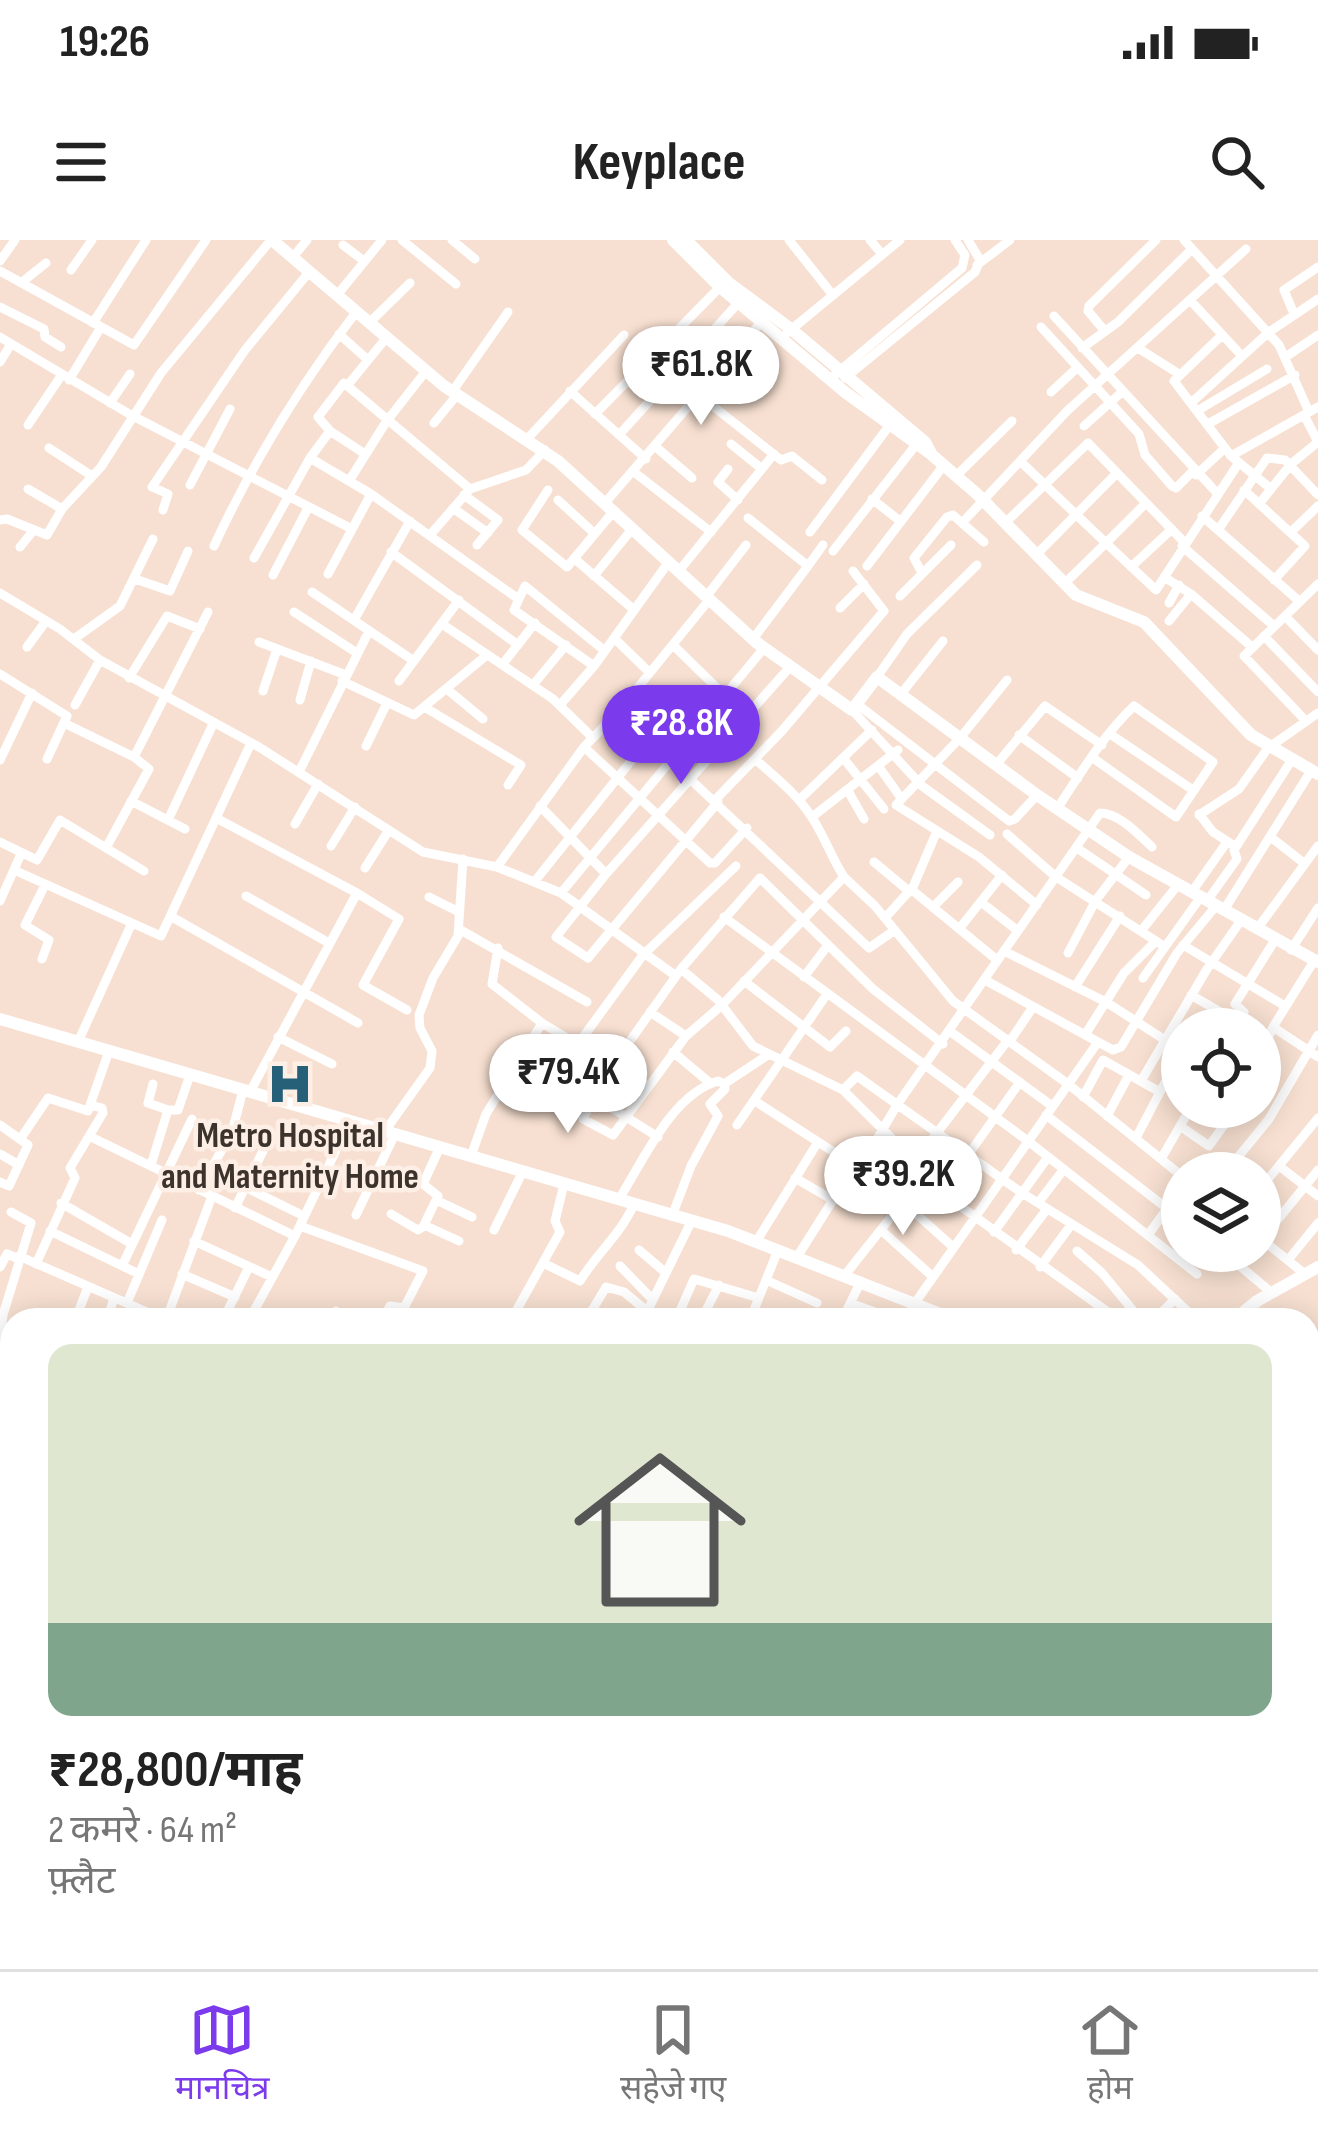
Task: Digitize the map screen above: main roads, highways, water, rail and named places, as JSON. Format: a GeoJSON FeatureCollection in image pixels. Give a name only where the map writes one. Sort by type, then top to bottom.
{"type":"FeatureCollection","features":[{"type":"Feature","properties":{"kind":"place","name":"Metro Hospital and Maternity Home"},"geometry":{"type":"Point","coordinates":[290,1084]}}]}
